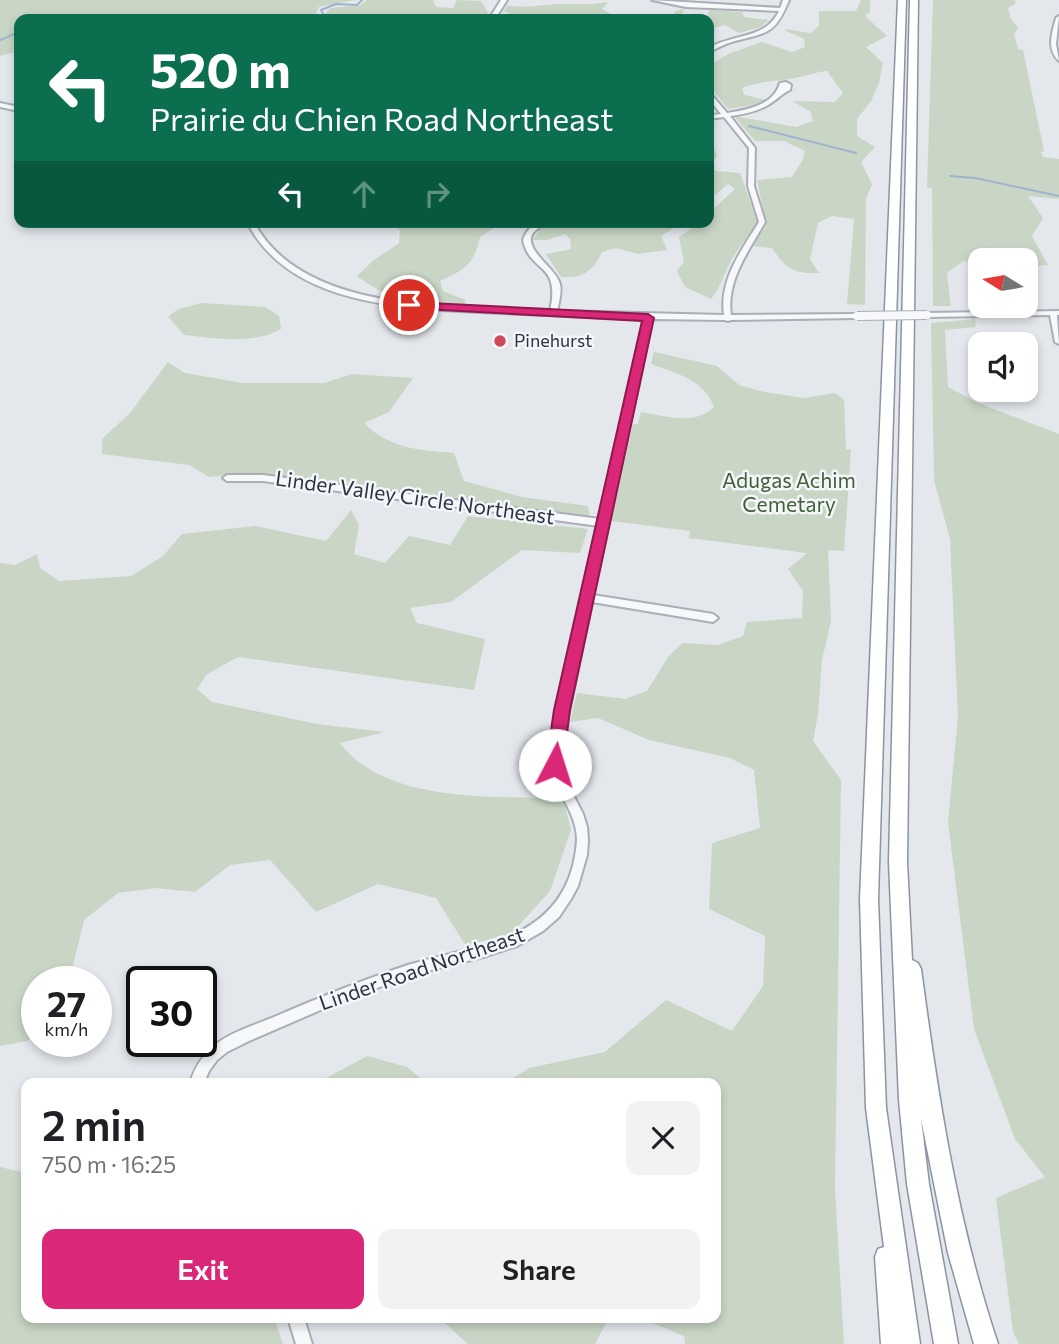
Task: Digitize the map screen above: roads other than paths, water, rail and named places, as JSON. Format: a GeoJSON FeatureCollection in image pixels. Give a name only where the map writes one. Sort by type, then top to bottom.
{"type":"FeatureCollection","features":[{"type":"Feature","properties":{"kind":"highway"},"geometry":{"type":"LineString","coordinates":[[892,1344],[876,1108],[869,899],[902,0]]}},
{"type":"Feature","properties":{"kind":"highway"},"geometry":{"type":"LineString","coordinates":[[914,0],[898,862],[909,1100],[918,1184],[946,1344]]}},
{"type":"Feature","properties":{"kind":"highway"},"geometry":{"type":"LineString","coordinates":[[898,862],[926,1084],[964,1268],[986,1344]]}},
{"type":"Feature","properties":{"kind":"highway"},"geometry":{"type":"LineString","coordinates":[[876,1108],[908,1344]]}},
{"type":"Feature","properties":{"kind":"street"},"geometry":{"type":"LineString","coordinates":[[655,0],[686,5],[783,10]]}},
{"type":"Feature","properties":{"kind":"street"},"geometry":{"type":"LineString","coordinates":[[714,47],[771,28],[779,21],[786,0]]}},
{"type":"Feature","properties":{"kind":"street"},"geometry":{"type":"LineString","coordinates":[[1058,23],[1054,50],[1059,59]]}},
{"type":"Feature","properties":{"kind":"street"},"geometry":{"type":"LineString","coordinates":[[714,116],[767,106],[782,89]]}},
{"type":"Feature","properties":{"kind":"street"},"geometry":{"type":"LineString","coordinates":[[714,101],[752,148],[751,186],[762,222],[759,232],[743,252],[733,271],[726,305],[728,319]]}},
{"type":"Feature","properties":{"kind":"street"},"geometry":{"type":"LineString","coordinates":[[254,228],[264,246],[281,261],[307,277],[344,292],[415,306],[648,318],[728,319],[1056,313],[1059,342]]}},
{"type":"Feature","properties":{"kind":"street"},"geometry":{"type":"LineString","coordinates":[[536,228],[529,234],[527,242],[530,250],[554,278],[557,291],[553,313]]}},
{"type":"Feature","properties":{"kind":"street","name":"Linder Road Northeast"},"geometry":{"type":"LineString","coordinates":[[199,1078],[205,1064],[215,1053],[236,1040],[304,1010],[423,967],[512,942],[540,926],[562,904],[576,874],[583,838],[579,814],[557,774],[554,755],[648,318]]}},
{"type":"Feature","properties":{"kind":"street","name":"Linder Valley Circle Northeast"},"geometry":{"type":"LineString","coordinates":[[226,478],[263,478],[604,523]]}},
{"type":"Feature","properties":{"kind":"street"},"geometry":{"type":"LineString","coordinates":[[587,598],[713,618]]}},
{"type":"Feature","properties":{"kind":"street"},"geometry":{"type":"LineString","coordinates":[[298,1323],[304,1344]]}},
{"type":"Feature","properties":{"kind":"waterway"},"geometry":{"type":"LineString","coordinates":[[323,14],[321,10],[336,4],[357,5],[362,0]]}},
{"type":"Feature","properties":{"kind":"waterway"},"geometry":{"type":"LineString","coordinates":[[0,40],[14,34]]}},
{"type":"Feature","properties":{"kind":"waterway"},"geometry":{"type":"LineString","coordinates":[[749,126],[856,153]]}},
{"type":"Feature","properties":{"kind":"waterway"},"geometry":{"type":"LineString","coordinates":[[950,176],[975,178],[1059,196]]}},
{"type":"Feature","properties":{"kind":"place","name":"Pinehurst"},"geometry":{"type":"Point","coordinates":[500,341]}},
{"type":"Feature","properties":{"kind":"park label","name":"Adugas Achim Cemetary"},"geometry":{"type":"Point","coordinates":[789,493]}}]}
